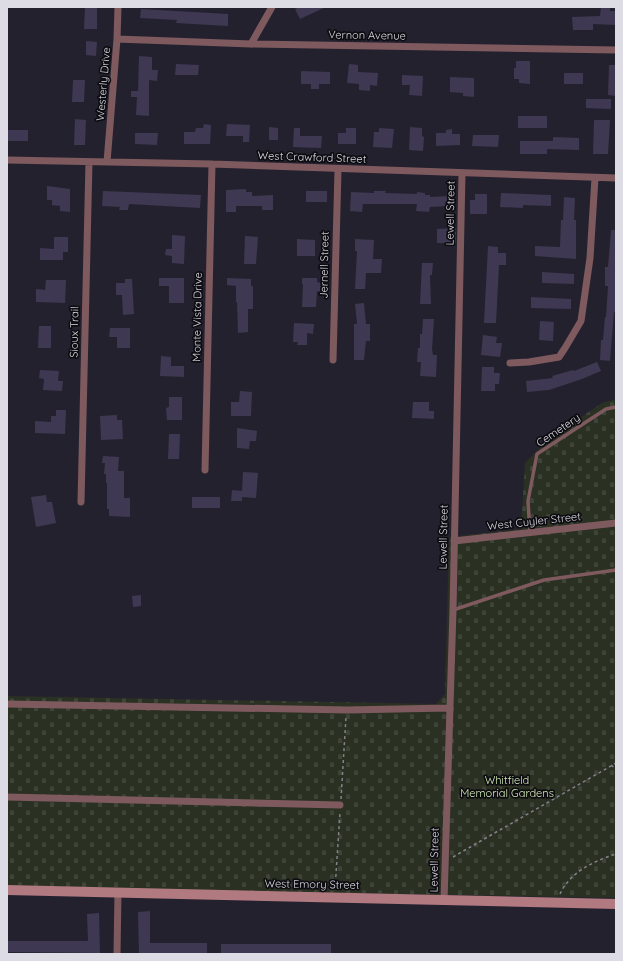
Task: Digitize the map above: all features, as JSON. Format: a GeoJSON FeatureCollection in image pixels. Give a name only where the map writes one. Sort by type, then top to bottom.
{"type":"FeatureCollection","features":[{"type":"Feature","properties":{"kind":"street","name":"Westerly Drive"},"geometry":{"type":"LineString","coordinates":[[107,162],[118,39],[118,7]]}},
{"type":"Feature","properties":{"kind":"street"},"geometry":{"type":"LineString","coordinates":[[250,44],[272,7]]}},
{"type":"Feature","properties":{"kind":"street","name":"Vernon Avenue"},"geometry":{"type":"LineString","coordinates":[[118,39],[250,44],[616,50]]}},
{"type":"Feature","properties":{"kind":"street","name":"West Crawford Street"},"geometry":{"type":"LineString","coordinates":[[7,160],[212,164],[338,170],[616,178]]}},
{"type":"Feature","properties":{"kind":"street","name":"Sioux Trail"},"geometry":{"type":"LineString","coordinates":[[81,502],[89,162]]}},
{"type":"Feature","properties":{"kind":"street","name":"Monte Vista Drive"},"geometry":{"type":"LineString","coordinates":[[204,470],[212,164]]}},
{"type":"Feature","properties":{"kind":"street","name":"Jernell Street"},"geometry":{"type":"LineString","coordinates":[[333,360],[338,170]]}},
{"type":"Feature","properties":{"kind":"street","name":"Lewell Street"},"geometry":{"type":"LineString","coordinates":[[444,901],[444,861],[453,610],[462,173]]}},
{"type":"Feature","properties":{"kind":"street"},"geometry":{"type":"LineString","coordinates":[[510,363],[529,362],[559,357],[581,321],[590,258],[596,178]]}},
{"type":"Feature","properties":{"kind":"street","name":"West Cuyler Street"},"geometry":{"type":"LineString","coordinates":[[454,541],[616,523]]}},
{"type":"Feature","properties":{"kind":"street"},"geometry":{"type":"LineString","coordinates":[[7,704],[347,710],[449,708]]}},
{"type":"Feature","properties":{"kind":"street"},"geometry":{"type":"LineString","coordinates":[[7,797],[340,805]]}},
{"type":"Feature","properties":{"kind":"street","name":"West Emory Street"},"geometry":{"type":"LineString","coordinates":[[7,890],[327,896],[444,901],[616,904]]}},
{"type":"Feature","properties":{"kind":"street"},"geometry":{"type":"LineString","coordinates":[[117,954],[118,892]]}},
{"type":"Feature","properties":{"kind":"lane","name":"Cemetery"},"geometry":{"type":"LineString","coordinates":[[530,533],[528,501],[538,454],[606,409],[616,407]]}},
{"type":"Feature","properties":{"kind":"lane"},"geometry":{"type":"LineString","coordinates":[[453,610],[544,580],[616,570]]}},
{"type":"Feature","properties":{"kind":"path"},"geometry":{"type":"LineString","coordinates":[[444,861],[616,763]]}},
{"type":"Feature","properties":{"kind":"path"},"geometry":{"type":"LineString","coordinates":[[611,765],[616,769]]}},
{"type":"Feature","properties":{"kind":"path"},"geometry":{"type":"LineString","coordinates":[[556,903],[564,884],[578,872],[599,859],[616,854]]}},
{"type":"Feature","properties":{"kind":"green space","name":"Whitfield Memorial Gardens"},"geometry":{"type":"Polygon","coordinates":[[[616,399],[616,898],[237,891],[7,891],[7,696],[436,704],[445,694],[449,537],[521,529],[525,463],[549,439],[602,403],[616,399]]]}},
{"type":"Feature","properties":{"kind":"building"},"geometry":{"type":"Polygon","coordinates":[[[85,7],[97,7],[97,29],[84,29],[85,7]]]}},
{"type":"Feature","properties":{"kind":"building"},"geometry":{"type":"Polygon","coordinates":[[[299,7],[326,7],[300,19],[295,9],[299,7]]]}},
{"type":"Feature","properties":{"kind":"building"},"geometry":{"type":"Polygon","coordinates":[[[601,7],[610,7],[610,11],[616,11],[616,25],[593,24],[593,30],[573,30],[572,17],[600,16],[601,7]]]}},
{"type":"Feature","properties":{"kind":"building"},"geometry":{"type":"Polygon","coordinates":[[[141,9],[228,14],[228,26],[176,23],[177,20],[140,18],[141,9]]]}},
{"type":"Feature","properties":{"kind":"building"},"geometry":{"type":"Polygon","coordinates":[[[86,41],[97,42],[96,56],[86,55],[86,41]]]}},
{"type":"Feature","properties":{"kind":"building"},"geometry":{"type":"Polygon","coordinates":[[[139,56],[152,57],[152,70],[158,70],[157,81],[149,80],[149,116],[136,115],[137,97],[131,97],[131,91],[138,91],[139,56]]]}},
{"type":"Feature","properties":{"kind":"building"},"geometry":{"type":"Polygon","coordinates":[[[516,61],[530,61],[530,84],[519,83],[519,79],[514,79],[514,68],[516,68],[516,61]]]}},
{"type":"Feature","properties":{"kind":"building"},"geometry":{"type":"Polygon","coordinates":[[[176,64],[199,65],[198,75],[175,75],[176,64]]]}},
{"type":"Feature","properties":{"kind":"building"},"geometry":{"type":"Polygon","coordinates":[[[349,64],[358,65],[358,72],[378,73],[377,86],[370,85],[370,91],[359,90],[359,84],[347,83],[349,64]]]}},
{"type":"Feature","properties":{"kind":"building"},"geometry":{"type":"Polygon","coordinates":[[[609,65],[616,65],[616,96],[608,95],[609,65]]]}},
{"type":"Feature","properties":{"kind":"building"},"geometry":{"type":"Polygon","coordinates":[[[301,71],[330,72],[330,84],[319,84],[319,89],[311,89],[311,84],[301,84],[301,71]]]}},
{"type":"Feature","properties":{"kind":"building"},"geometry":{"type":"Polygon","coordinates":[[[564,73],[583,73],[583,84],[564,84],[564,73]]]}},
{"type":"Feature","properties":{"kind":"building"},"geometry":{"type":"Polygon","coordinates":[[[402,75],[423,76],[422,96],[409,95],[410,85],[402,85],[402,75]]]}},
{"type":"Feature","properties":{"kind":"building"},"geometry":{"type":"Polygon","coordinates":[[[450,77],[474,78],[474,97],[463,96],[463,93],[450,92],[450,77]]]}},
{"type":"Feature","properties":{"kind":"building"},"geometry":{"type":"Polygon","coordinates":[[[73,80],[85,80],[84,102],[72,102],[73,80]]]}},
{"type":"Feature","properties":{"kind":"building"},"geometry":{"type":"Polygon","coordinates":[[[586,99],[611,99],[611,109],[586,108],[586,99]]]}},
{"type":"Feature","properties":{"kind":"building"},"geometry":{"type":"Polygon","coordinates":[[[518,116],[547,116],[547,128],[518,128],[518,116]]]}},
{"type":"Feature","properties":{"kind":"building"},"geometry":{"type":"Polygon","coordinates":[[[75,119],[86,120],[85,145],[74,145],[75,119]]]}},
{"type":"Feature","properties":{"kind":"building"},"geometry":{"type":"Polygon","coordinates":[[[594,120],[610,120],[608,154],[593,154],[594,120]]]}},
{"type":"Feature","properties":{"kind":"building"},"geometry":{"type":"Polygon","coordinates":[[[204,124],[211,125],[210,144],[184,144],[184,132],[195,132],[196,128],[203,128],[204,124]]]}},
{"type":"Feature","properties":{"kind":"building"},"geometry":{"type":"Polygon","coordinates":[[[227,124],[250,125],[249,142],[243,142],[243,136],[226,136],[227,124]]]}},
{"type":"Feature","properties":{"kind":"building"},"geometry":{"type":"Polygon","coordinates":[[[269,127],[278,128],[278,140],[269,140],[269,127]]]}},
{"type":"Feature","properties":{"kind":"building"},"geometry":{"type":"Polygon","coordinates":[[[410,127],[422,128],[422,136],[424,137],[423,151],[409,150],[410,127]]]}},
{"type":"Feature","properties":{"kind":"building"},"geometry":{"type":"Polygon","coordinates":[[[294,128],[300,128],[300,136],[322,136],[321,148],[293,147],[294,128]]]}},
{"type":"Feature","properties":{"kind":"building"},"geometry":{"type":"Polygon","coordinates":[[[346,128],[356,128],[356,144],[338,144],[338,133],[346,133],[346,128]]]}},
{"type":"Feature","properties":{"kind":"building"},"geometry":{"type":"Polygon","coordinates":[[[379,128],[394,129],[392,148],[373,147],[374,132],[379,132],[379,128]]]}},
{"type":"Feature","properties":{"kind":"building"},"geometry":{"type":"Polygon","coordinates":[[[452,129],[452,134],[460,134],[460,145],[436,146],[436,133],[446,133],[446,130],[452,129]]]}},
{"type":"Feature","properties":{"kind":"building"},"geometry":{"type":"Polygon","coordinates":[[[7,130],[28,130],[28,141],[7,141],[7,130]]]}},
{"type":"Feature","properties":{"kind":"building"},"geometry":{"type":"Polygon","coordinates":[[[135,133],[158,133],[157,145],[135,144],[135,133]]]}},
{"type":"Feature","properties":{"kind":"building"},"geometry":{"type":"Polygon","coordinates":[[[473,135],[499,135],[498,147],[472,146],[473,135]]]}},
{"type":"Feature","properties":{"kind":"building"},"geometry":{"type":"Polygon","coordinates":[[[553,137],[579,138],[579,150],[547,149],[547,154],[520,154],[520,141],[553,141],[553,137]]]}},
{"type":"Feature","properties":{"kind":"building"},"geometry":{"type":"Polygon","coordinates":[[[47,186],[70,189],[70,212],[60,211],[60,206],[52,205],[52,200],[47,200],[47,186]]]}},
{"type":"Feature","properties":{"kind":"building"},"geometry":{"type":"Polygon","coordinates":[[[246,189],[246,192],[252,192],[252,196],[273,195],[273,210],[262,210],[262,206],[236,206],[236,212],[226,212],[226,190],[246,189]]]}},
{"type":"Feature","properties":{"kind":"building"},"geometry":{"type":"Polygon","coordinates":[[[103,191],[201,195],[200,208],[129,204],[128,210],[119,210],[120,207],[102,206],[103,191]]]}},
{"type":"Feature","properties":{"kind":"building"},"geometry":{"type":"Polygon","coordinates":[[[306,191],[327,191],[327,202],[306,202],[306,191]]]}},
{"type":"Feature","properties":{"kind":"building"},"geometry":{"type":"Polygon","coordinates":[[[374,191],[386,191],[385,193],[417,194],[417,192],[425,193],[425,195],[430,195],[430,197],[450,196],[450,206],[430,207],[429,212],[416,211],[417,204],[363,204],[362,212],[350,211],[351,192],[374,193],[374,191]]]}},
{"type":"Feature","properties":{"kind":"building"},"geometry":{"type":"Polygon","coordinates":[[[501,193],[551,195],[551,206],[523,205],[523,208],[500,207],[501,193]]]}},
{"type":"Feature","properties":{"kind":"building"},"geometry":{"type":"Polygon","coordinates":[[[475,194],[487,194],[487,214],[470,214],[470,200],[475,200],[475,194]]]}},
{"type":"Feature","properties":{"kind":"building"},"geometry":{"type":"Polygon","coordinates":[[[564,197],[575,198],[574,220],[576,220],[576,259],[535,256],[535,246],[560,247],[564,197]]]}},
{"type":"Feature","properties":{"kind":"building"},"geometry":{"type":"Polygon","coordinates":[[[456,228],[456,243],[437,243],[437,229],[456,228]]]}},
{"type":"Feature","properties":{"kind":"building"},"geometry":{"type":"Polygon","coordinates":[[[611,230],[616,230],[616,312],[614,312],[610,361],[600,360],[601,340],[603,340],[606,317],[608,286],[605,286],[605,267],[608,267],[611,230]]]}},
{"type":"Feature","properties":{"kind":"building"},"geometry":{"type":"Polygon","coordinates":[[[172,235],[185,236],[184,264],[172,263],[172,256],[165,255],[166,249],[172,249],[172,235]]]}},
{"type":"Feature","properties":{"kind":"building"},"geometry":{"type":"Polygon","coordinates":[[[245,236],[258,237],[256,264],[244,264],[245,236]]]}},
{"type":"Feature","properties":{"kind":"building"},"geometry":{"type":"Polygon","coordinates":[[[54,237],[68,237],[68,252],[63,252],[63,260],[40,260],[40,248],[54,249],[54,237]]]}},
{"type":"Feature","properties":{"kind":"building"},"geometry":{"type":"Polygon","coordinates":[[[297,239],[315,240],[315,256],[297,256],[297,239]]]}},
{"type":"Feature","properties":{"kind":"building"},"geometry":{"type":"Polygon","coordinates":[[[355,239],[374,240],[373,259],[382,259],[381,273],[366,273],[365,289],[355,289],[357,251],[355,251],[355,239]]]}},
{"type":"Feature","properties":{"kind":"building"},"geometry":{"type":"Polygon","coordinates":[[[488,246],[498,247],[498,253],[506,253],[506,265],[499,265],[496,323],[484,323],[488,246]]]}},
{"type":"Feature","properties":{"kind":"building"},"geometry":{"type":"Polygon","coordinates":[[[422,263],[433,263],[432,275],[430,275],[431,304],[420,304],[422,263]]]}},
{"type":"Feature","properties":{"kind":"building"},"geometry":{"type":"Polygon","coordinates":[[[542,272],[574,274],[574,284],[542,283],[542,272]]]}},
{"type":"Feature","properties":{"kind":"building"},"geometry":{"type":"Polygon","coordinates":[[[159,278],[184,278],[184,303],[169,303],[169,286],[159,286],[159,278]]]}},
{"type":"Feature","properties":{"kind":"building"},"geometry":{"type":"Polygon","coordinates":[[[227,278],[251,279],[251,286],[253,286],[253,309],[248,309],[248,332],[238,333],[236,286],[227,285],[227,278]]]}},
{"type":"Feature","properties":{"kind":"building"},"geometry":{"type":"Polygon","coordinates":[[[302,278],[317,278],[317,282],[321,283],[320,292],[317,291],[316,307],[302,307],[302,278]]]}},
{"type":"Feature","properties":{"kind":"building"},"geometry":{"type":"Polygon","coordinates":[[[125,279],[132,279],[134,314],[123,315],[122,295],[116,295],[116,283],[125,283],[125,279]]]}},
{"type":"Feature","properties":{"kind":"building"},"geometry":{"type":"Polygon","coordinates":[[[46,280],[66,280],[65,303],[36,302],[36,289],[45,290],[46,280]]]}},
{"type":"Feature","properties":{"kind":"building"},"geometry":{"type":"Polygon","coordinates":[[[531,297],[571,299],[571,309],[531,308],[531,297]]]}},
{"type":"Feature","properties":{"kind":"building"},"geometry":{"type":"Polygon","coordinates":[[[364,303],[366,324],[370,324],[370,341],[366,341],[364,360],[354,360],[354,324],[357,324],[355,304],[364,303]]]}},
{"type":"Feature","properties":{"kind":"building"},"geometry":{"type":"Polygon","coordinates":[[[423,319],[434,319],[432,349],[433,355],[437,355],[436,377],[420,376],[421,362],[417,362],[423,319]]]}},
{"type":"Feature","properties":{"kind":"building"},"geometry":{"type":"Polygon","coordinates":[[[540,321],[554,322],[553,341],[539,340],[540,321]]]}},
{"type":"Feature","properties":{"kind":"building"},"geometry":{"type":"Polygon","coordinates":[[[294,323],[314,324],[313,334],[307,333],[307,345],[297,345],[298,342],[293,342],[294,323]]]}},
{"type":"Feature","properties":{"kind":"building"},"geometry":{"type":"Polygon","coordinates":[[[39,326],[51,326],[51,348],[38,348],[39,326]]]}},
{"type":"Feature","properties":{"kind":"building"},"geometry":{"type":"Polygon","coordinates":[[[110,328],[130,328],[130,348],[117,348],[117,337],[109,337],[110,328]]]}},
{"type":"Feature","properties":{"kind":"building"},"geometry":{"type":"Polygon","coordinates":[[[483,335],[497,337],[496,343],[502,343],[500,357],[481,355],[483,335]]]}},
{"type":"Feature","properties":{"kind":"building"},"geometry":{"type":"Polygon","coordinates":[[[161,356],[171,357],[171,366],[184,366],[184,377],[160,376],[161,356]]]}},
{"type":"Feature","properties":{"kind":"building"},"geometry":{"type":"Polygon","coordinates":[[[597,362],[601,371],[549,390],[527,392],[526,381],[553,378],[552,376],[574,371],[597,362]]]}},
{"type":"Feature","properties":{"kind":"building"},"geometry":{"type":"Polygon","coordinates":[[[482,367],[494,367],[494,373],[500,373],[499,384],[495,384],[495,391],[481,391],[482,367]]]}},
{"type":"Feature","properties":{"kind":"building"},"geometry":{"type":"Polygon","coordinates":[[[40,370],[59,371],[58,381],[63,381],[62,391],[43,390],[44,379],[39,378],[40,370]]]}},
{"type":"Feature","properties":{"kind":"building"},"geometry":{"type":"Polygon","coordinates":[[[240,391],[252,392],[251,416],[231,416],[231,402],[239,402],[240,391]]]}},
{"type":"Feature","properties":{"kind":"building"},"geometry":{"type":"Polygon","coordinates":[[[169,397],[182,397],[182,420],[167,420],[166,408],[169,407],[169,397]]]}},
{"type":"Feature","properties":{"kind":"building"},"geometry":{"type":"Polygon","coordinates":[[[413,402],[429,402],[429,411],[434,411],[434,419],[412,418],[413,402]]]}},
{"type":"Feature","properties":{"kind":"building"},"geometry":{"type":"Polygon","coordinates":[[[56,410],[66,410],[65,434],[35,433],[35,421],[51,422],[51,416],[56,416],[56,410]]]}},
{"type":"Feature","properties":{"kind":"building"},"geometry":{"type":"Polygon","coordinates":[[[117,415],[117,420],[122,420],[123,439],[101,440],[100,416],[117,415]]]}},
{"type":"Feature","properties":{"kind":"building"},"geometry":{"type":"Polygon","coordinates":[[[237,428],[257,431],[256,441],[250,441],[249,449],[237,448],[237,428]]]}},
{"type":"Feature","properties":{"kind":"building"},"geometry":{"type":"Polygon","coordinates":[[[169,434],[180,434],[179,459],[168,459],[169,434]]]}},
{"type":"Feature","properties":{"kind":"building"},"geometry":{"type":"Polygon","coordinates":[[[103,456],[119,457],[118,471],[124,471],[124,498],[130,498],[130,517],[109,516],[109,509],[107,509],[106,474],[104,474],[105,463],[102,463],[103,456]]]}},
{"type":"Feature","properties":{"kind":"building"},"geometry":{"type":"Polygon","coordinates":[[[243,472],[258,473],[256,498],[242,497],[242,501],[231,501],[232,490],[242,491],[243,472]]]}},
{"type":"Feature","properties":{"kind":"building"},"geometry":{"type":"Polygon","coordinates":[[[46,495],[47,502],[52,502],[56,523],[36,527],[31,497],[46,495]]]}},
{"type":"Feature","properties":{"kind":"building"},"geometry":{"type":"Polygon","coordinates":[[[192,497],[220,497],[220,508],[192,508],[192,497]]]}},
{"type":"Feature","properties":{"kind":"building"},"geometry":{"type":"Polygon","coordinates":[[[141,595],[141,606],[133,607],[132,596],[141,595]]]}},
{"type":"Feature","properties":{"kind":"building"},"geometry":{"type":"Polygon","coordinates":[[[150,911],[150,943],[207,943],[207,954],[139,954],[138,912],[150,911]]]}},
{"type":"Feature","properties":{"kind":"building"},"geometry":{"type":"Polygon","coordinates":[[[99,913],[100,953],[7,952],[7,941],[88,941],[87,914],[99,913]]]}},
{"type":"Feature","properties":{"kind":"building"},"geometry":{"type":"Polygon","coordinates":[[[221,944],[331,944],[331,954],[221,954],[221,944]]]}}]}
